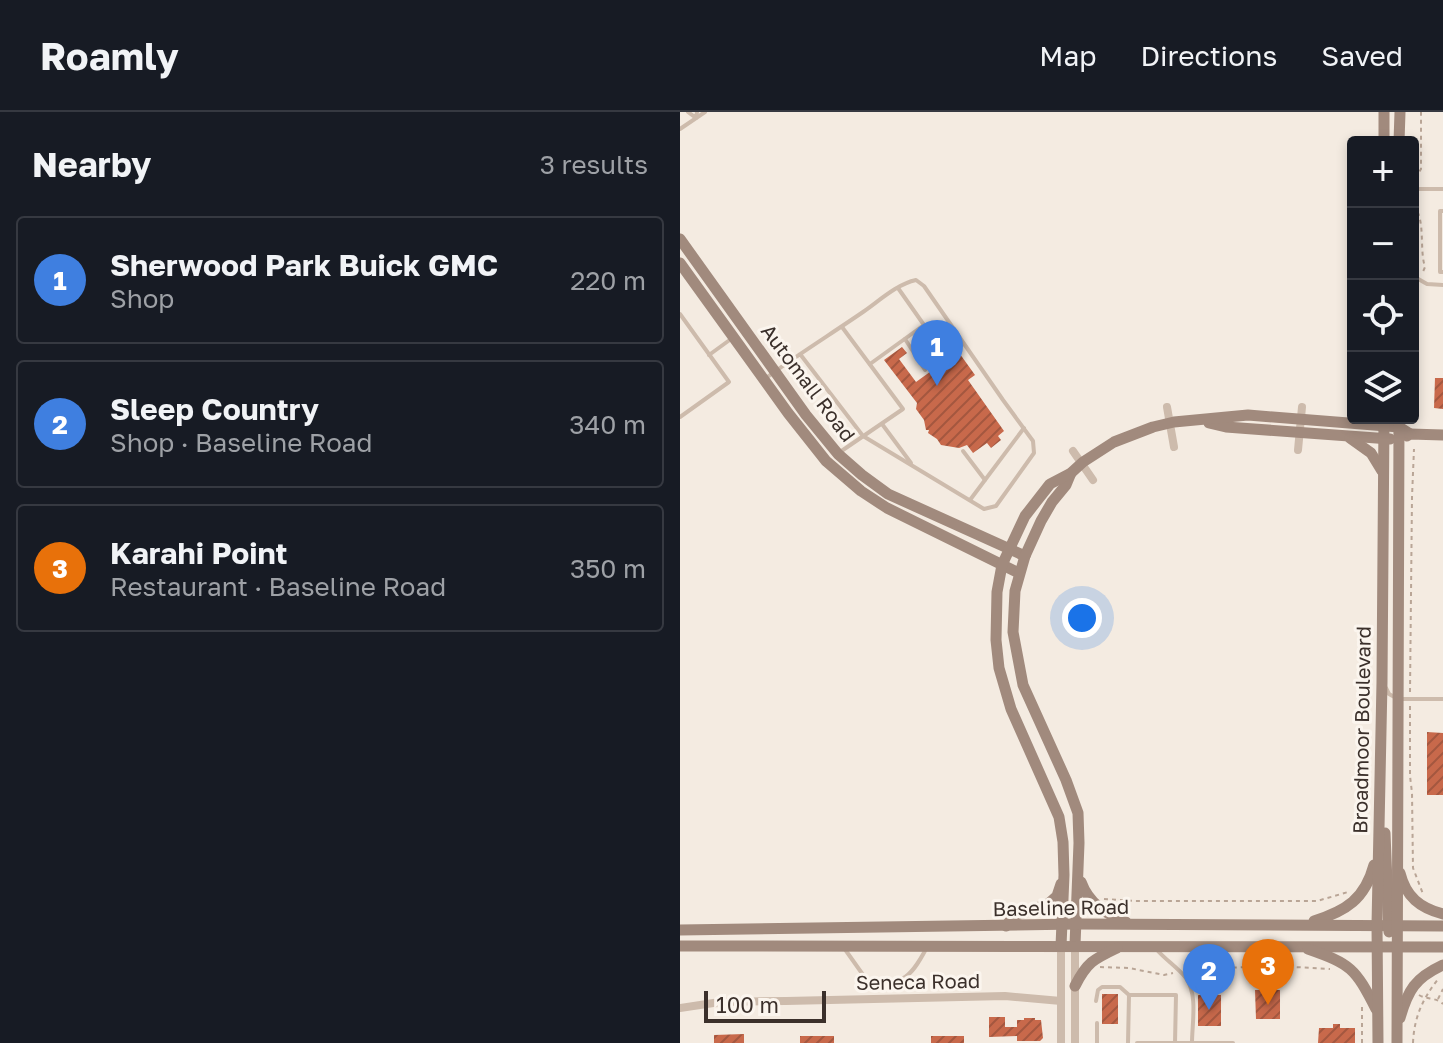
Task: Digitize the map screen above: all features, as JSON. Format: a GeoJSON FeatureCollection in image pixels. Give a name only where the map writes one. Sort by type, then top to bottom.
{"type":"FeatureCollection","features":[{"type":"Feature","properties":{"kind":"main road"},"geometry":{"type":"LineString","coordinates":[[1384,112],[1384,136]]}},
{"type":"Feature","properties":{"kind":"main road"},"geometry":{"type":"LineString","coordinates":[[1399,136],[1400,112]]}},
{"type":"Feature","properties":{"kind":"main road","name":"Automall Road"},"geometry":{"type":"LineString","coordinates":[[680,239],[806,415],[838,454],[888,494],[1025,556]]}},
{"type":"Feature","properties":{"kind":"main road","name":"Automall Road"},"geometry":{"type":"LineString","coordinates":[[680,263],[826,461],[861,491],[887,508],[1019,573]]}},
{"type":"Feature","properties":{"kind":"main road"},"geometry":{"type":"LineString","coordinates":[[1061,946],[1064,875],[1059,817],[1015,717],[999,668],[996,640],[997,592],[1002,565],[1025,516],[1050,484],[1114,442],[1170,423],[1196,420],[1226,427],[1300,419],[1352,426],[1405,426],[1443,435]]}},
{"type":"Feature","properties":{"kind":"main road"},"geometry":{"type":"LineString","coordinates":[[1352,426],[1383,474]]}},
{"type":"Feature","properties":{"kind":"main road","name":"Broadmoor Boulevard"},"geometry":{"type":"LineString","coordinates":[[1378,1043],[1377,946],[1387,925],[1397,860],[1405,426]]}},
{"type":"Feature","properties":{"kind":"main road","name":"Broadmoor Boulevard"},"geometry":{"type":"LineString","coordinates":[[1384,427],[1378,849],[1387,925],[1396,946],[1397,1043]]}},
{"type":"Feature","properties":{"kind":"main road"},"geometry":{"type":"LineString","coordinates":[[1071,473],[1047,511],[1025,556],[1015,591],[1013,632],[1023,685],[1078,813],[1075,945]]}},
{"type":"Feature","properties":{"kind":"main road"},"geometry":{"type":"LineString","coordinates":[[1015,717],[1034,711]]}},
{"type":"Feature","properties":{"kind":"main road"},"geometry":{"type":"LineString","coordinates":[[1379,809],[1385,823],[1387,925]]}},
{"type":"Feature","properties":{"kind":"main road"},"geometry":{"type":"LineString","coordinates":[[1302,925],[1334,915],[1357,900],[1370,879],[1378,849]]}},
{"type":"Feature","properties":{"kind":"main road"},"geometry":{"type":"LineString","coordinates":[[1397,860],[1402,883],[1416,903],[1443,914]]}},
{"type":"Feature","properties":{"kind":"main road"},"geometry":{"type":"LineString","coordinates":[[1078,874],[1088,898],[1110,915],[1132,925]]}},
{"type":"Feature","properties":{"kind":"main road"},"geometry":{"type":"LineString","coordinates":[[1006,926],[1014,916],[1048,904],[1057,896],[1064,875]]}},
{"type":"Feature","properties":{"kind":"main road","name":"Baseline Road"},"geometry":{"type":"LineString","coordinates":[[680,930],[1076,924],[1443,926]]}},
{"type":"Feature","properties":{"kind":"main road"},"geometry":{"type":"LineString","coordinates":[[1075,986],[1084,968],[1122,945]]}},
{"type":"Feature","properties":{"kind":"main road"},"geometry":{"type":"LineString","coordinates":[[1296,945],[1348,966],[1364,986],[1377,1011]]}},
{"type":"Feature","properties":{"kind":"main road","name":"Baseline Road"},"geometry":{"type":"LineString","coordinates":[[680,946],[1443,947]]}},
{"type":"Feature","properties":{"kind":"main road"},"geometry":{"type":"LineString","coordinates":[[1397,1030],[1411,988],[1443,965]]}},
{"type":"Feature","properties":{"kind":"street"},"geometry":{"type":"LineString","coordinates":[[1167,407],[1174,447]]}},
{"type":"Feature","properties":{"kind":"street"},"geometry":{"type":"LineString","coordinates":[[1298,450],[1300,419]]}},
{"type":"Feature","properties":{"kind":"street"},"geometry":{"type":"LineString","coordinates":[[1073,451],[1093,480]]}},
{"type":"Feature","properties":{"kind":"street"},"geometry":{"type":"LineString","coordinates":[[1075,945],[1075,1043]]}},
{"type":"Feature","properties":{"kind":"street"},"geometry":{"type":"LineString","coordinates":[[1061,946],[1061,1043]]}},
{"type":"Feature","properties":{"kind":"street","name":"Seneca Road"},"geometry":{"type":"LineString","coordinates":[[680,1008],[720,1002],[1005,996],[1061,1001]]}},
{"type":"Feature","properties":{"kind":"lane"},"geometry":{"type":"LineString","coordinates":[[688,112],[696,115]]}},
{"type":"Feature","properties":{"kind":"lane"},"geometry":{"type":"LineString","coordinates":[[680,129],[696,115],[705,112]]}},
{"type":"Feature","properties":{"kind":"lane"},"geometry":{"type":"LineString","coordinates":[[1419,189],[1443,189]]}},
{"type":"Feature","properties":{"kind":"lane"},"geometry":{"type":"LineString","coordinates":[[1443,211],[1440,211],[1440,272],[1443,272]]}},
{"type":"Feature","properties":{"kind":"lane"},"geometry":{"type":"LineString","coordinates":[[1419,279],[1440,285]]}},
{"type":"Feature","properties":{"kind":"lane"},"geometry":{"type":"LineString","coordinates":[[764,380],[800,354],[906,282],[916,280],[924,286],[1033,441],[1034,453],[996,506],[984,509],[863,436],[800,354]]}},
{"type":"Feature","properties":{"kind":"lane"},"geometry":{"type":"LineString","coordinates":[[870,364],[924,325],[898,288]]}},
{"type":"Feature","properties":{"kind":"lane"},"geometry":{"type":"LineString","coordinates":[[680,314],[729,382],[680,417]]}},
{"type":"Feature","properties":{"kind":"lane"},"geometry":{"type":"LineString","coordinates":[[838,454],[903,409],[841,327]]}},
{"type":"Feature","properties":{"kind":"lane"},"geometry":{"type":"LineString","coordinates":[[709,355],[733,338]]}},
{"type":"Feature","properties":{"kind":"lane"},"geometry":{"type":"LineString","coordinates":[[905,339],[925,370]]}},
{"type":"Feature","properties":{"kind":"lane"},"geometry":{"type":"LineString","coordinates":[[882,424],[915,468]]}},
{"type":"Feature","properties":{"kind":"lane"},"geometry":{"type":"LineString","coordinates":[[970,500],[1024,428]]}},
{"type":"Feature","properties":{"kind":"lane"},"geometry":{"type":"LineString","coordinates":[[963,451],[985,480]]}},
{"type":"Feature","properties":{"kind":"lane"},"geometry":{"type":"LineString","coordinates":[[1382,682],[1389,694],[1398,699],[1443,699]]}},
{"type":"Feature","properties":{"kind":"lane"},"geometry":{"type":"LineString","coordinates":[[1153,945],[1191,987],[1192,1043]]}},
{"type":"Feature","properties":{"kind":"lane"},"geometry":{"type":"LineString","coordinates":[[843,946],[866,979],[897,981],[910,974],[928,946]]}},
{"type":"Feature","properties":{"kind":"lane"},"geometry":{"type":"LineString","coordinates":[[1096,1001],[1098,990],[1102,987],[1120,987],[1129,995],[1176,995],[1175,1043]]}},
{"type":"Feature","properties":{"kind":"lane"},"geometry":{"type":"LineString","coordinates":[[1128,1043],[1129,995]]}},
{"type":"Feature","properties":{"kind":"lane"},"geometry":{"type":"LineString","coordinates":[[1097,1023],[1097,1043]]}},
{"type":"Feature","properties":{"kind":"lane"},"geometry":{"type":"LineString","coordinates":[[1137,1043],[1233,1043]]}},
{"type":"Feature","properties":{"kind":"path"},"geometry":{"type":"LineString","coordinates":[[1419,172],[1421,112]]}},
{"type":"Feature","properties":{"kind":"path"},"geometry":{"type":"LineString","coordinates":[[1416,208],[1425,267],[1420,277]]}},
{"type":"Feature","properties":{"kind":"path"},"geometry":{"type":"LineString","coordinates":[[1410,684],[1414,449]]}},
{"type":"Feature","properties":{"kind":"path"},"geometry":{"type":"LineString","coordinates":[[1410,713],[1413,868],[1423,894],[1419,900]]}},
{"type":"Feature","properties":{"kind":"path"},"geometry":{"type":"LineString","coordinates":[[1099,900],[1317,901],[1344,892],[1351,895]]}},
{"type":"Feature","properties":{"kind":"path"},"geometry":{"type":"LineString","coordinates":[[1095,967],[1129,968],[1164,975],[1194,965],[1335,969]]}},
{"type":"Feature","properties":{"kind":"path"},"geometry":{"type":"LineString","coordinates":[[1413,1043],[1417,1015],[1424,998],[1443,975]]}},
{"type":"Feature","properties":{"kind":"path"},"geometry":{"type":"LineString","coordinates":[[1438,1000],[1443,989]]}},
{"type":"Feature","properties":{"kind":"path"},"geometry":{"type":"LineString","coordinates":[[1424,998],[1443,1004]]}},
{"type":"Feature","properties":{"kind":"path"},"geometry":{"type":"LineString","coordinates":[[1362,999],[1362,1043]]}},
{"type":"Feature","properties":{"kind":"building"},"geometry":{"type":"Polygon","coordinates":[[[937,322],[975,375],[968,380],[1004,431],[998,436],[1001,440],[991,448],[987,443],[973,453],[967,445],[959,448],[941,445],[928,433],[916,409],[917,403],[884,360],[902,347],[907,353],[899,359],[916,382],[934,369],[913,340],[937,322]]]}},
{"type":"Feature","properties":{"kind":"building"},"geometry":{"type":"Polygon","coordinates":[[[1435,378],[1443,378],[1443,409],[1434,408],[1435,378]]]}},
{"type":"Feature","properties":{"kind":"building"},"geometry":{"type":"Polygon","coordinates":[[[1427,732],[1443,733],[1443,795],[1427,795],[1427,732]]]}},
{"type":"Feature","properties":{"kind":"building"},"geometry":{"type":"Polygon","coordinates":[[[1255,990],[1280,990],[1280,1019],[1256,1019],[1255,990]]]}},
{"type":"Feature","properties":{"kind":"building"},"geometry":{"type":"Polygon","coordinates":[[[1102,994],[1118,994],[1118,1024],[1102,1024],[1102,994]]]}},
{"type":"Feature","properties":{"kind":"building"},"geometry":{"type":"Polygon","coordinates":[[[1198,995],[1221,995],[1221,1026],[1198,1026],[1198,995]]]}},
{"type":"Feature","properties":{"kind":"building"},"geometry":{"type":"Polygon","coordinates":[[[989,1017],[1005,1017],[1005,1027],[1017,1027],[1017,1020],[1024,1018],[1041,1020],[1043,1038],[1040,1041],[1017,1041],[1017,1036],[989,1037],[989,1017]]]}},
{"type":"Feature","properties":{"kind":"building"},"geometry":{"type":"Polygon","coordinates":[[[1333,1024],[1340,1024],[1340,1028],[1355,1028],[1355,1043],[1318,1043],[1319,1028],[1333,1028],[1333,1024]]]}},
{"type":"Feature","properties":{"kind":"building"},"geometry":{"type":"Polygon","coordinates":[[[744,1034],[744,1043],[714,1043],[714,1035],[744,1034]]]}},
{"type":"Feature","properties":{"kind":"building"},"geometry":{"type":"Polygon","coordinates":[[[800,1036],[834,1036],[834,1043],[800,1043],[800,1036]]]}},
{"type":"Feature","properties":{"kind":"building"},"geometry":{"type":"Polygon","coordinates":[[[931,1036],[964,1036],[964,1043],[931,1043],[931,1036]]]}},
{"type":"Feature","properties":{"kind":"place","name":"Sherwood Park Buick GMC"},"geometry":{"type":"Point","coordinates":[937,386]}},
{"type":"Feature","properties":{"kind":"place","name":"Karahi Point"},"geometry":{"type":"Point","coordinates":[1268,1005]}},
{"type":"Feature","properties":{"kind":"place","name":"Sleep Country"},"geometry":{"type":"Point","coordinates":[1209,1010]}}]}
